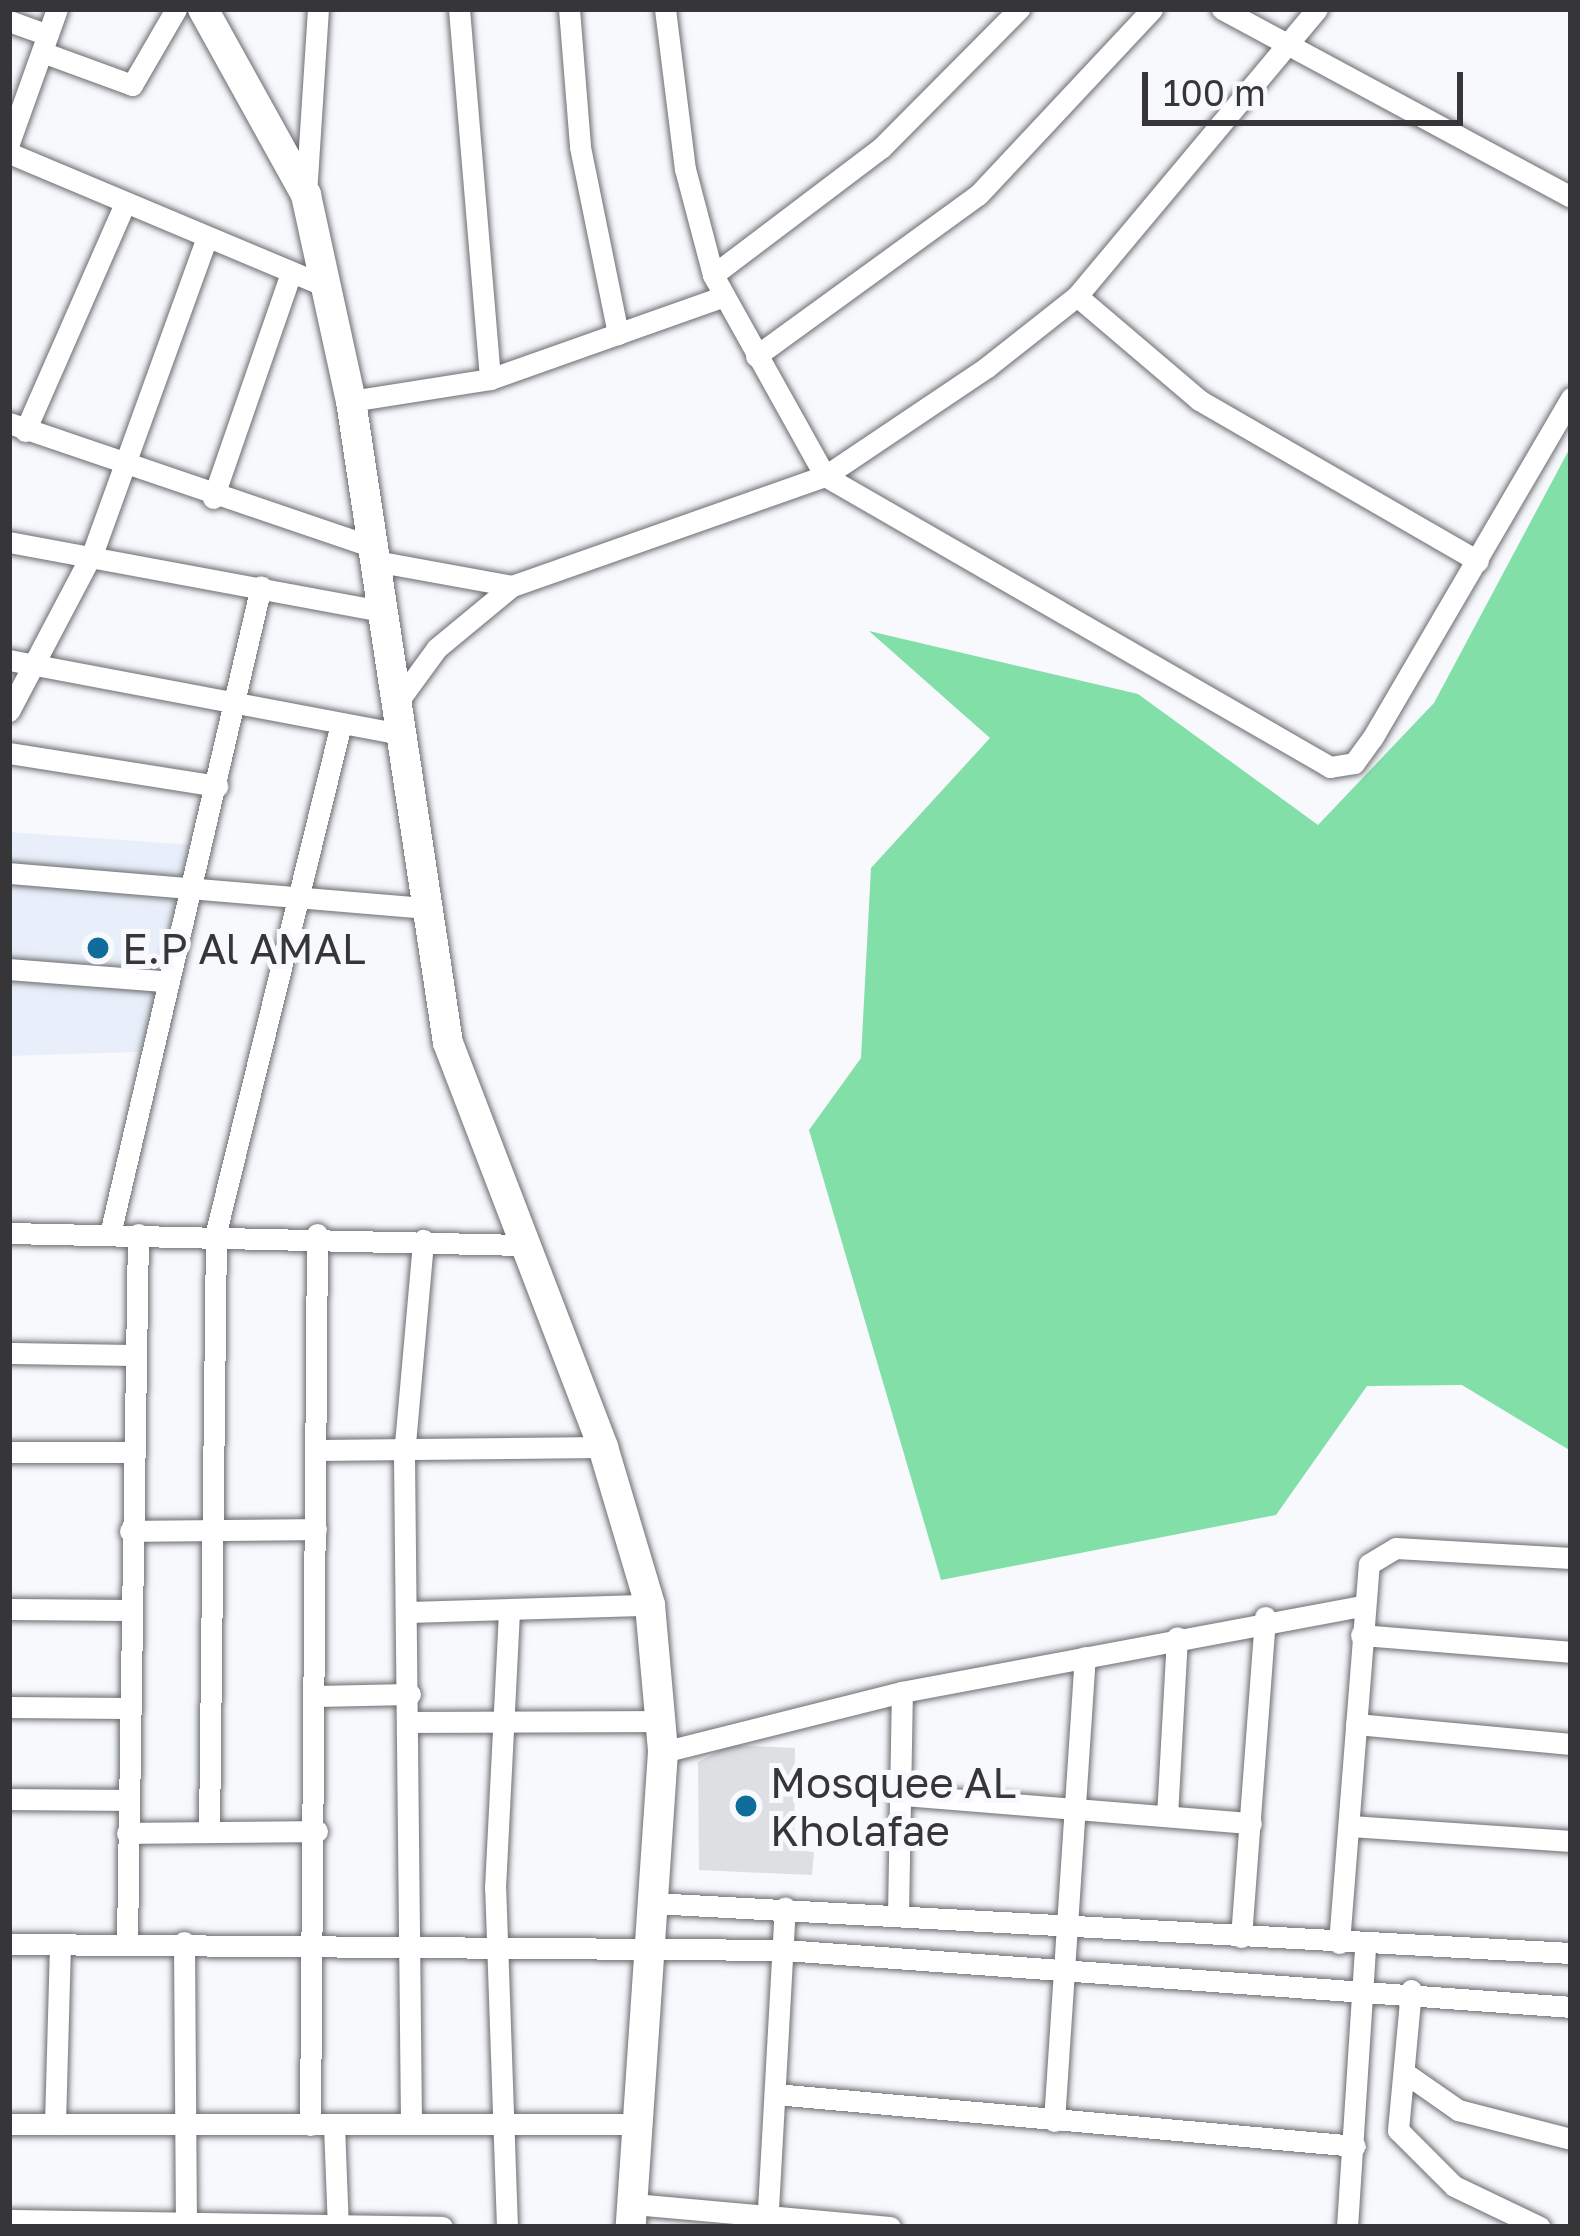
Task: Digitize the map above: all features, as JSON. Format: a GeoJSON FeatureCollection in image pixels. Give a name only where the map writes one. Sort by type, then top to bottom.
{"type":"FeatureCollection","features":[{"type":"Feature","properties":{"kind":"main road"},"geometry":{"type":"LineString","coordinates":[[202,9],[306,195],[351,401],[423,908],[458,1081],[603,1447],[650,1605],[663,1737],[632,2216]]}},
{"type":"Feature","properties":{"kind":"street"},"geometry":{"type":"LineString","coordinates":[[9,143],[57,9]]}},
{"type":"Feature","properties":{"kind":"street"},"geometry":{"type":"LineString","coordinates":[[9,21],[132,85],[176,9]]}},
{"type":"Feature","properties":{"kind":"street"},"geometry":{"type":"LineString","coordinates":[[306,195],[318,9]]}},
{"type":"Feature","properties":{"kind":"street"},"geometry":{"type":"LineString","coordinates":[[459,9],[490,379]]}},
{"type":"Feature","properties":{"kind":"street"},"geometry":{"type":"LineString","coordinates":[[568,9],[580,147],[619,334]]}},
{"type":"Feature","properties":{"kind":"street"},"geometry":{"type":"LineString","coordinates":[[665,9],[685,169],[713,275],[825,476],[1339,769],[1372,737],[1571,398]]}},
{"type":"Feature","properties":{"kind":"street"},"geometry":{"type":"LineString","coordinates":[[713,275],[881,148],[1019,9]]}},
{"type":"Feature","properties":{"kind":"street"},"geometry":{"type":"LineString","coordinates":[[756,356],[978,195],[1152,9]]}},
{"type":"Feature","properties":{"kind":"street"},"geometry":{"type":"LineString","coordinates":[[1222,9],[1298,42],[1571,197]]}},
{"type":"Feature","properties":{"kind":"street"},"geometry":{"type":"LineString","coordinates":[[19,665],[340,724],[399,719],[437,648],[512,586],[825,476],[1077,296],[1298,42],[1317,9]]}},
{"type":"Feature","properties":{"kind":"street"},"geometry":{"type":"LineString","coordinates":[[9,153],[327,287]]}},
{"type":"Feature","properties":{"kind":"street"},"geometry":{"type":"LineString","coordinates":[[125,203],[17,427],[116,468],[374,554],[512,586]]}},
{"type":"Feature","properties":{"kind":"street"},"geometry":{"type":"LineString","coordinates":[[9,711],[19,665],[93,552],[116,468],[207,237]]}},
{"type":"Feature","properties":{"kind":"street"},"geometry":{"type":"LineString","coordinates":[[213,498],[291,273]]}},
{"type":"Feature","properties":{"kind":"street"},"geometry":{"type":"LineString","coordinates":[[1077,296],[1198,400],[1478,561]]}},
{"type":"Feature","properties":{"kind":"street"},"geometry":{"type":"LineString","coordinates":[[351,401],[490,379],[722,297]]}},
{"type":"Feature","properties":{"kind":"street"},"geometry":{"type":"LineString","coordinates":[[9,542],[93,552],[383,611]]}},
{"type":"Feature","properties":{"kind":"street"},"geometry":{"type":"LineString","coordinates":[[110,1234],[163,981],[239,704],[261,586]]}},
{"type":"Feature","properties":{"kind":"street"},"geometry":{"type":"LineString","coordinates":[[208,1832],[216,1232],[340,724]]}},
{"type":"Feature","properties":{"kind":"street"},"geometry":{"type":"LineString","coordinates":[[9,753],[217,786]]}},
{"type":"Feature","properties":{"kind":"street"},"geometry":{"type":"LineString","coordinates":[[9,873],[423,908]]}},
{"type":"Feature","properties":{"kind":"street"},"geometry":{"type":"LineString","coordinates":[[9,969],[163,981]]}},
{"type":"Feature","properties":{"kind":"street"},"geometry":{"type":"LineString","coordinates":[[9,1233],[317,1234],[520,1245]]}},
{"type":"Feature","properties":{"kind":"street"},"geometry":{"type":"LineString","coordinates":[[127,1941],[137,1234]]}},
{"type":"Feature","properties":{"kind":"street"},"geometry":{"type":"LineString","coordinates":[[310,2125],[316,1942],[317,1234]]}},
{"type":"Feature","properties":{"kind":"street"},"geometry":{"type":"LineString","coordinates":[[411,2124],[404,1455],[423,1240]]}},
{"type":"Feature","properties":{"kind":"street"},"geometry":{"type":"LineString","coordinates":[[9,1353],[136,1354]]}},
{"type":"Feature","properties":{"kind":"street"},"geometry":{"type":"LineString","coordinates":[[316,1450],[404,1455],[603,1447]]}},
{"type":"Feature","properties":{"kind":"street"},"geometry":{"type":"LineString","coordinates":[[9,1452],[132,1452]]}},
{"type":"Feature","properties":{"kind":"street"},"geometry":{"type":"LineString","coordinates":[[130,1531],[316,1528]]}},
{"type":"Feature","properties":{"kind":"street"},"geometry":{"type":"LineString","coordinates":[[1339,1943],[1365,1572],[1389,1549],[1571,1558]]}},
{"type":"Feature","properties":{"kind":"street"},"geometry":{"type":"LineString","coordinates":[[408,1612],[650,1605]]}},
{"type":"Feature","properties":{"kind":"street"},"geometry":{"type":"LineString","coordinates":[[410,1722],[507,1718],[663,1737],[1085,1657],[1265,1617],[1364,1606]]}},
{"type":"Feature","properties":{"kind":"street"},"geometry":{"type":"LineString","coordinates":[[9,1609],[129,1610]]}},
{"type":"Feature","properties":{"kind":"street"},"geometry":{"type":"LineString","coordinates":[[507,2227],[501,1940],[509,1612]]}},
{"type":"Feature","properties":{"kind":"street"},"geometry":{"type":"LineString","coordinates":[[1241,1936],[1265,1617]]}},
{"type":"Feature","properties":{"kind":"street"},"geometry":{"type":"LineString","coordinates":[[1361,1635],[1571,1652]]}},
{"type":"Feature","properties":{"kind":"street"},"geometry":{"type":"LineString","coordinates":[[1166,1816],[1177,1636]]}},
{"type":"Feature","properties":{"kind":"street"},"geometry":{"type":"LineString","coordinates":[[1054,2121],[1085,1657]]}},
{"type":"Feature","properties":{"kind":"street"},"geometry":{"type":"LineString","coordinates":[[898,1916],[902,1692]]}},
{"type":"Feature","properties":{"kind":"street"},"geometry":{"type":"LineString","coordinates":[[316,1696],[410,1694]]}},
{"type":"Feature","properties":{"kind":"street"},"geometry":{"type":"LineString","coordinates":[[9,1707],[127,1708]]}},
{"type":"Feature","properties":{"kind":"street"},"geometry":{"type":"LineString","coordinates":[[1356,1724],[1571,1744]]}},
{"type":"Feature","properties":{"kind":"street"},"geometry":{"type":"LineString","coordinates":[[902,1795],[1251,1823]]}},
{"type":"Feature","properties":{"kind":"street"},"geometry":{"type":"LineString","coordinates":[[9,1799],[127,1800]]}},
{"type":"Feature","properties":{"kind":"street"},"geometry":{"type":"LineString","coordinates":[[1349,1826],[1571,1841]]}},
{"type":"Feature","properties":{"kind":"street"},"geometry":{"type":"LineString","coordinates":[[127,1833],[316,1831]]}},
{"type":"Feature","properties":{"kind":"street"},"geometry":{"type":"LineString","coordinates":[[653,1904],[1571,1953]]}},
{"type":"Feature","properties":{"kind":"street"},"geometry":{"type":"LineString","coordinates":[[767,2222],[785,1908]]}},
{"type":"Feature","properties":{"kind":"street"},"geometry":{"type":"LineString","coordinates":[[9,1943],[501,1940],[784,1950],[1412,1990],[1571,2007]]}},
{"type":"Feature","properties":{"kind":"street"},"geometry":{"type":"LineString","coordinates":[[184,1942],[186,2226]]}},
{"type":"Feature","properties":{"kind":"street"},"geometry":{"type":"LineString","coordinates":[[56,2124],[60,1944]]}},
{"type":"Feature","properties":{"kind":"street"},"geometry":{"type":"LineString","coordinates":[[1347,2227],[1366,1945]]}},
{"type":"Feature","properties":{"kind":"street"},"geometry":{"type":"LineString","coordinates":[[1412,1990],[1405,2073],[1395,2110],[1407,2144],[1454,2186],[1540,2227]]}},
{"type":"Feature","properties":{"kind":"street"},"geometry":{"type":"LineString","coordinates":[[1405,2073],[1457,2110],[1571,2139]]}},
{"type":"Feature","properties":{"kind":"street"},"geometry":{"type":"LineString","coordinates":[[775,2093],[1354,2146]]}},
{"type":"Feature","properties":{"kind":"street"},"geometry":{"type":"LineString","coordinates":[[9,2124],[639,2125]]}},
{"type":"Feature","properties":{"kind":"street"},"geometry":{"type":"LineString","coordinates":[[334,2125],[338,2226]]}},
{"type":"Feature","properties":{"kind":"street"},"geometry":{"type":"LineString","coordinates":[[632,2216],[887,2227]]}},
{"type":"Feature","properties":{"kind":"street"},"geometry":{"type":"LineString","coordinates":[[9,2221],[442,2227]]}},
{"type":"Feature","properties":{"kind":"shaded area","name":"E.P Al AMAL"},"geometry":{"type":"Polygon","coordinates":[[[9,832],[207,846],[167,1051],[9,1056],[9,832]]]}},
{"type":"Feature","properties":{"kind":"green space"},"geometry":{"type":"Polygon","coordinates":[[[1571,446],[1571,1451],[1462,1385],[1367,1386],[1276,1515],[941,1580],[809,1130],[861,1058],[871,868],[990,738],[869,631],[1138,694],[1318,825],[1434,703],[1571,446]]]}},
{"type":"Feature","properties":{"kind":"building","name":"Mosquee AL Kholafae"},"geometry":{"type":"Polygon","coordinates":[[[730,1745],[795,1748],[794,1850],[814,1852],[812,1875],[699,1870],[698,1762],[730,1745]]]}},
{"type":"Feature","properties":{"kind":"place","name":"E.P Al AMAL"},"geometry":{"type":"Point","coordinates":[98,948]}},
{"type":"Feature","properties":{"kind":"place","name":"Mosquee AL Kholafae"},"geometry":{"type":"Point","coordinates":[746,1806]}}]}
